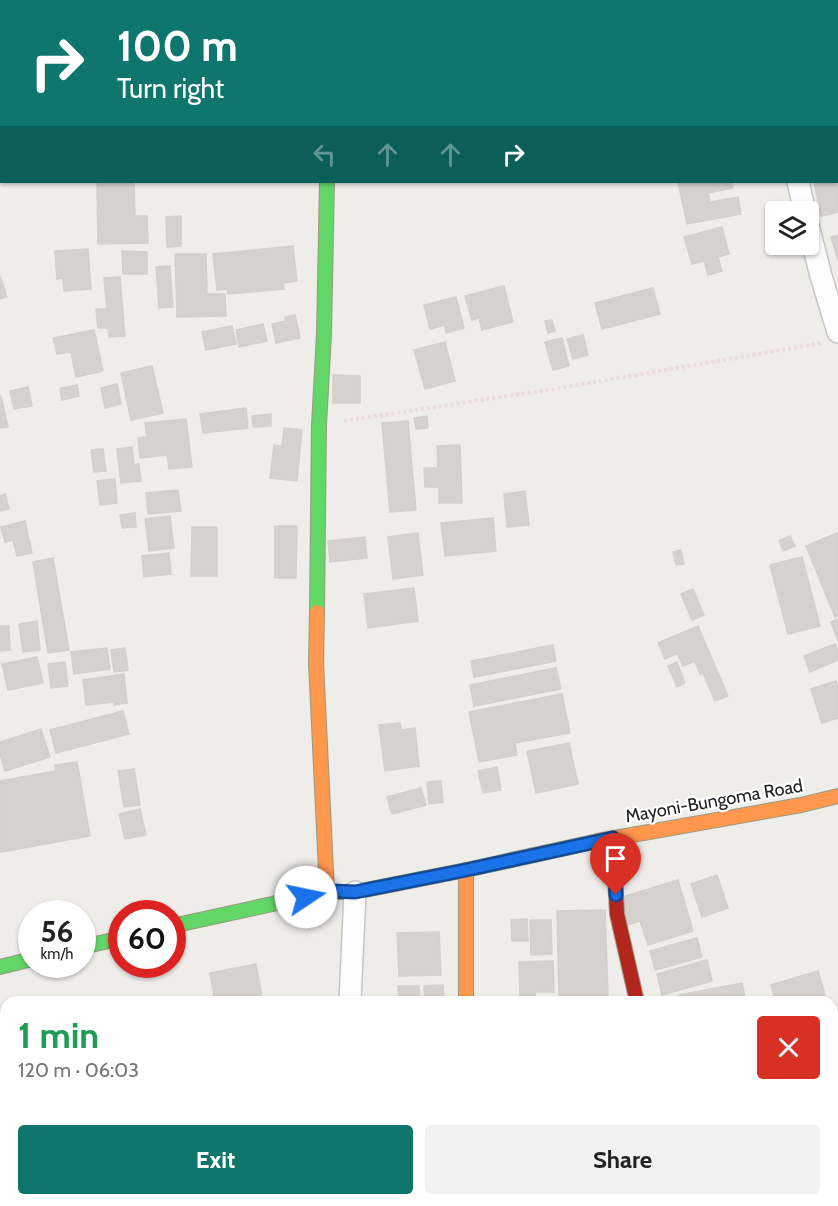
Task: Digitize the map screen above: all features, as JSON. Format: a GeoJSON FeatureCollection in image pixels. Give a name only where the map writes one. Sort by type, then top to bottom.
{"type":"FeatureCollection","features":[{"type":"Feature","properties":{"kind":"street"},"geometry":{"type":"LineString","coordinates":[[327,183],[324,334],[319,425],[316,662],[327,892]]}},
{"type":"Feature","properties":{"kind":"street"},"geometry":{"type":"LineString","coordinates":[[798,183],[802,201]]}},
{"type":"Feature","properties":{"kind":"street"},"geometry":{"type":"LineString","coordinates":[[816,255],[832,337]]}},
{"type":"Feature","properties":{"kind":"street","name":"Mayoni-Bungoma Road"},"geometry":{"type":"LineString","coordinates":[[186,923],[327,892],[355,892],[613,838],[801,805],[838,796]]}},
{"type":"Feature","properties":{"kind":"street"},"geometry":{"type":"LineString","coordinates":[[613,838],[617,914],[636,996]]}},
{"type":"Feature","properties":{"kind":"street"},"geometry":{"type":"LineString","coordinates":[[466,870],[466,996]]}},
{"type":"Feature","properties":{"kind":"street"},"geometry":{"type":"LineString","coordinates":[[350,996],[355,892]]}},
{"type":"Feature","properties":{"kind":"street"},"geometry":{"type":"LineString","coordinates":[[0,967],[18,962]]}},
{"type":"Feature","properties":{"kind":"path"},"geometry":{"type":"LineString","coordinates":[[319,425],[560,388],[832,337]]}},
{"type":"Feature","properties":{"kind":"building"},"geometry":{"type":"Polygon","coordinates":[[[97,183],[134,183],[135,216],[147,216],[148,243],[98,244],[97,183]]]}},
{"type":"Feature","properties":{"kind":"building"},"geometry":{"type":"Polygon","coordinates":[[[678,183],[732,183],[733,188],[708,193],[710,202],[738,197],[741,214],[687,224],[678,183]]]}},
{"type":"Feature","properties":{"kind":"building"},"geometry":{"type":"Polygon","coordinates":[[[814,183],[837,183],[838,212],[821,216],[814,183]]]}},
{"type":"Feature","properties":{"kind":"building"},"geometry":{"type":"Polygon","coordinates":[[[181,216],[181,246],[167,247],[166,217],[181,216]]]}},
{"type":"Feature","properties":{"kind":"building"},"geometry":{"type":"Polygon","coordinates":[[[722,227],[729,254],[718,257],[722,271],[708,275],[704,261],[692,264],[684,237],[722,227]]]}},
{"type":"Feature","properties":{"kind":"building"},"geometry":{"type":"Polygon","coordinates":[[[838,235],[838,260],[831,237],[838,235]]]}},
{"type":"Feature","properties":{"kind":"building"},"geometry":{"type":"Polygon","coordinates":[[[293,246],[297,281],[283,283],[284,289],[228,294],[227,289],[217,290],[213,254],[293,246]]]}},
{"type":"Feature","properties":{"kind":"building"},"geometry":{"type":"Polygon","coordinates":[[[88,249],[91,289],[64,291],[63,278],[57,279],[55,251],[88,249]]]}},
{"type":"Feature","properties":{"kind":"building"},"geometry":{"type":"Polygon","coordinates":[[[122,251],[147,252],[147,274],[123,274],[122,251]]]}},
{"type":"Feature","properties":{"kind":"building"},"geometry":{"type":"Polygon","coordinates":[[[175,254],[206,254],[207,294],[225,294],[226,316],[177,317],[175,254]]]}},
{"type":"Feature","properties":{"kind":"building"},"geometry":{"type":"Polygon","coordinates":[[[170,266],[173,307],[159,308],[156,267],[170,266]]]}},
{"type":"Feature","properties":{"kind":"building"},"geometry":{"type":"Polygon","coordinates":[[[0,276],[7,297],[0,299],[0,276]]]}},
{"type":"Feature","properties":{"kind":"building"},"geometry":{"type":"Polygon","coordinates":[[[120,277],[125,336],[109,337],[108,328],[98,328],[96,309],[107,309],[104,278],[120,277]]]}},
{"type":"Feature","properties":{"kind":"building"},"geometry":{"type":"Polygon","coordinates":[[[504,286],[513,322],[482,330],[479,318],[472,320],[465,296],[504,286]]]}},
{"type":"Feature","properties":{"kind":"building"},"geometry":{"type":"Polygon","coordinates":[[[653,288],[660,314],[602,329],[595,303],[653,288]]]}},
{"type":"Feature","properties":{"kind":"building"},"geometry":{"type":"Polygon","coordinates":[[[456,297],[464,328],[446,333],[445,325],[430,329],[424,305],[456,297]]]}},
{"type":"Feature","properties":{"kind":"building"},"geometry":{"type":"Polygon","coordinates":[[[295,315],[300,338],[276,343],[272,324],[286,321],[285,317],[295,315]]]}},
{"type":"Feature","properties":{"kind":"building"},"geometry":{"type":"Polygon","coordinates":[[[552,320],[555,331],[548,333],[545,321],[552,320]]]}},
{"type":"Feature","properties":{"kind":"building"},"geometry":{"type":"Polygon","coordinates":[[[263,324],[267,341],[239,347],[236,330],[263,324]]]}},
{"type":"Feature","properties":{"kind":"building"},"geometry":{"type":"Polygon","coordinates":[[[232,326],[236,344],[206,350],[202,332],[232,326]]]}},
{"type":"Feature","properties":{"kind":"building"},"geometry":{"type":"Polygon","coordinates":[[[94,330],[103,371],[76,377],[71,352],[57,354],[53,338],[94,330]]]}},
{"type":"Feature","properties":{"kind":"building"},"geometry":{"type":"Polygon","coordinates":[[[583,335],[588,355],[573,359],[567,339],[583,335]]]}},
{"type":"Feature","properties":{"kind":"building"},"geometry":{"type":"Polygon","coordinates":[[[562,338],[569,366],[553,370],[545,342],[562,338]]]}},
{"type":"Feature","properties":{"kind":"building"},"geometry":{"type":"Polygon","coordinates":[[[445,342],[455,381],[425,389],[414,350],[445,342]]]}},
{"type":"Feature","properties":{"kind":"building"},"geometry":{"type":"Polygon","coordinates":[[[152,366],[163,413],[131,420],[121,373],[152,366]]]}},
{"type":"Feature","properties":{"kind":"building"},"geometry":{"type":"Polygon","coordinates":[[[333,375],[360,376],[360,403],[333,403],[333,375]]]}},
{"type":"Feature","properties":{"kind":"building"},"geometry":{"type":"Polygon","coordinates":[[[117,384],[121,404],[105,408],[101,388],[117,384]]]}},
{"type":"Feature","properties":{"kind":"building"},"geometry":{"type":"Polygon","coordinates":[[[77,385],[79,396],[62,400],[60,388],[77,385]]]}},
{"type":"Feature","properties":{"kind":"building"},"geometry":{"type":"Polygon","coordinates":[[[28,387],[32,406],[14,409],[10,391],[28,387]]]}},
{"type":"Feature","properties":{"kind":"building"},"geometry":{"type":"Polygon","coordinates":[[[1,396],[8,427],[0,428],[1,396]]]}},
{"type":"Feature","properties":{"kind":"building"},"geometry":{"type":"Polygon","coordinates":[[[246,408],[248,428],[203,433],[200,414],[246,408]]]}},
{"type":"Feature","properties":{"kind":"building"},"geometry":{"type":"Polygon","coordinates":[[[271,414],[271,426],[253,427],[252,416],[271,414]]]}},
{"type":"Feature","properties":{"kind":"building"},"geometry":{"type":"Polygon","coordinates":[[[427,416],[428,428],[416,429],[414,418],[427,416]]]}},
{"type":"Feature","properties":{"kind":"building"},"geometry":{"type":"Polygon","coordinates":[[[186,419],[192,467],[169,469],[167,455],[140,458],[138,438],[147,437],[145,423],[186,419]]]}},
{"type":"Feature","properties":{"kind":"building"},"geometry":{"type":"Polygon","coordinates":[[[408,421],[416,510],[390,512],[382,423],[408,421]]]}},
{"type":"Feature","properties":{"kind":"building"},"geometry":{"type":"Polygon","coordinates":[[[284,428],[302,430],[297,481],[270,478],[274,445],[282,446],[284,428]]]}},
{"type":"Feature","properties":{"kind":"building"},"geometry":{"type":"Polygon","coordinates":[[[460,445],[462,503],[439,503],[439,487],[425,487],[424,468],[438,468],[437,446],[460,445]]]}},
{"type":"Feature","properties":{"kind":"building"},"geometry":{"type":"Polygon","coordinates":[[[132,447],[134,465],[139,464],[141,481],[121,483],[117,449],[132,447]]]}},
{"type":"Feature","properties":{"kind":"building"},"geometry":{"type":"Polygon","coordinates":[[[103,449],[106,471],[94,472],[91,450],[103,449]]]}},
{"type":"Feature","properties":{"kind":"building"},"geometry":{"type":"Polygon","coordinates":[[[115,479],[117,503],[100,505],[97,481],[115,479]]]}},
{"type":"Feature","properties":{"kind":"building"},"geometry":{"type":"Polygon","coordinates":[[[178,490],[181,511],[148,514],[146,493],[178,490]]]}},
{"type":"Feature","properties":{"kind":"building"},"geometry":{"type":"Polygon","coordinates":[[[525,491],[529,525],[507,527],[504,494],[525,491]]]}},
{"type":"Feature","properties":{"kind":"building"},"geometry":{"type":"Polygon","coordinates":[[[5,494],[9,509],[0,511],[0,496],[5,494]]]}},
{"type":"Feature","properties":{"kind":"building"},"geometry":{"type":"Polygon","coordinates":[[[135,513],[136,527],[122,528],[120,515],[135,513]]]}},
{"type":"Feature","properties":{"kind":"building"},"geometry":{"type":"Polygon","coordinates":[[[170,516],[174,548],[149,551],[145,519],[170,516]]]}},
{"type":"Feature","properties":{"kind":"building"},"geometry":{"type":"Polygon","coordinates":[[[493,518],[496,551],[445,556],[441,523],[493,518]]]}},
{"type":"Feature","properties":{"kind":"building"},"geometry":{"type":"Polygon","coordinates":[[[25,521],[32,553],[17,556],[13,540],[5,542],[1,527],[25,521]]]}},
{"type":"Feature","properties":{"kind":"building"},"geometry":{"type":"Polygon","coordinates":[[[275,526],[297,526],[296,578],[275,578],[275,526]]]}},
{"type":"Feature","properties":{"kind":"building"},"geometry":{"type":"Polygon","coordinates":[[[192,527],[217,527],[217,576],[191,576],[192,527]]]}},
{"type":"Feature","properties":{"kind":"building"},"geometry":{"type":"Polygon","coordinates":[[[418,533],[423,575],[393,579],[388,537],[418,533]]]}},
{"type":"Feature","properties":{"kind":"building"},"geometry":{"type":"Polygon","coordinates":[[[837,533],[838,616],[835,617],[806,546],[837,533]]]}},
{"type":"Feature","properties":{"kind":"building"},"geometry":{"type":"Polygon","coordinates":[[[790,536],[795,546],[783,551],[779,541],[790,536]]]}},
{"type":"Feature","properties":{"kind":"building"},"geometry":{"type":"Polygon","coordinates":[[[365,537],[367,558],[330,562],[328,541],[365,537]]]}},
{"type":"Feature","properties":{"kind":"building"},"geometry":{"type":"Polygon","coordinates":[[[681,550],[684,564],[676,565],[673,552],[681,550]]]}},
{"type":"Feature","properties":{"kind":"building"},"geometry":{"type":"Polygon","coordinates":[[[169,553],[171,574],[144,577],[142,556],[169,553]]]}},
{"type":"Feature","properties":{"kind":"building"},"geometry":{"type":"Polygon","coordinates":[[[802,557],[820,626],[788,634],[770,565],[802,557]]]}},
{"type":"Feature","properties":{"kind":"building"},"geometry":{"type":"Polygon","coordinates":[[[53,558],[69,650],[48,653],[33,562],[53,558]]]}},
{"type":"Feature","properties":{"kind":"building"},"geometry":{"type":"Polygon","coordinates":[[[414,588],[418,621],[368,628],[364,594],[414,588]]]}},
{"type":"Feature","properties":{"kind":"building"},"geometry":{"type":"Polygon","coordinates":[[[693,589],[704,615],[692,620],[681,594],[693,589]]]}},
{"type":"Feature","properties":{"kind":"building"},"geometry":{"type":"Polygon","coordinates":[[[838,619],[838,641],[831,622],[838,619]]]}},
{"type":"Feature","properties":{"kind":"building"},"geometry":{"type":"Polygon","coordinates":[[[37,621],[40,650],[23,652],[19,624],[37,621]]]}},
{"type":"Feature","properties":{"kind":"building"},"geometry":{"type":"Polygon","coordinates":[[[0,626],[9,626],[10,650],[0,651],[0,626]]]}},
{"type":"Feature","properties":{"kind":"building"},"geometry":{"type":"Polygon","coordinates":[[[698,626],[728,696],[715,701],[695,661],[683,666],[677,653],[665,659],[658,643],[698,626]]]}},
{"type":"Feature","properties":{"kind":"building"},"geometry":{"type":"Polygon","coordinates":[[[835,644],[838,650],[838,660],[810,672],[804,656],[835,644]]]}},
{"type":"Feature","properties":{"kind":"building"},"geometry":{"type":"Polygon","coordinates":[[[553,645],[556,661],[474,677],[471,661],[553,645]]]}},
{"type":"Feature","properties":{"kind":"building"},"geometry":{"type":"Polygon","coordinates":[[[107,648],[110,669],[74,674],[71,652],[107,648]]]}},
{"type":"Feature","properties":{"kind":"building"},"geometry":{"type":"Polygon","coordinates":[[[125,648],[128,670],[114,672],[111,650],[125,648]]]}},
{"type":"Feature","properties":{"kind":"building"},"geometry":{"type":"Polygon","coordinates":[[[37,657],[43,683],[8,690],[2,664],[37,657]]]}},
{"type":"Feature","properties":{"kind":"building"},"geometry":{"type":"Polygon","coordinates":[[[65,662],[68,686],[51,688],[48,664],[65,662]]]}},
{"type":"Feature","properties":{"kind":"building"},"geometry":{"type":"Polygon","coordinates":[[[677,662],[685,683],[677,687],[668,666],[677,662]]]}},
{"type":"Feature","properties":{"kind":"building"},"geometry":{"type":"Polygon","coordinates":[[[556,668],[561,689],[474,706],[470,685],[556,668]]]}},
{"type":"Feature","properties":{"kind":"building"},"geometry":{"type":"Polygon","coordinates":[[[124,674],[127,703],[86,705],[83,680],[124,674]]]}},
{"type":"Feature","properties":{"kind":"building"},"geometry":{"type":"Polygon","coordinates":[[[836,681],[838,718],[822,723],[811,689],[836,681]]]}},
{"type":"Feature","properties":{"kind":"building"},"geometry":{"type":"Polygon","coordinates":[[[562,694],[570,733],[515,743],[517,755],[479,762],[469,712],[562,694]]]}},
{"type":"Feature","properties":{"kind":"building"},"geometry":{"type":"Polygon","coordinates":[[[123,711],[129,734],[56,753],[50,730],[123,711]]]}},
{"type":"Feature","properties":{"kind":"building"},"geometry":{"type":"Polygon","coordinates":[[[400,723],[401,730],[415,728],[419,766],[385,771],[379,725],[400,723]]]}},
{"type":"Feature","properties":{"kind":"building"},"geometry":{"type":"Polygon","coordinates":[[[41,729],[50,757],[5,771],[0,754],[0,742],[41,729]]]}},
{"type":"Feature","properties":{"kind":"building"},"geometry":{"type":"Polygon","coordinates":[[[569,743],[578,784],[536,793],[527,751],[569,743]]]}},
{"type":"Feature","properties":{"kind":"building"},"geometry":{"type":"Polygon","coordinates":[[[77,762],[90,836],[1,852],[0,781],[56,771],[55,765],[77,762]]]}},
{"type":"Feature","properties":{"kind":"building"},"geometry":{"type":"Polygon","coordinates":[[[497,767],[501,790],[483,793],[478,771],[497,767]]]}},
{"type":"Feature","properties":{"kind":"building"},"geometry":{"type":"Polygon","coordinates":[[[134,769],[140,805],[124,807],[118,771],[134,769]]]}},
{"type":"Feature","properties":{"kind":"building"},"geometry":{"type":"Polygon","coordinates":[[[441,781],[443,802],[429,804],[427,782],[441,781]]]}},
{"type":"Feature","properties":{"kind":"building"},"geometry":{"type":"Polygon","coordinates":[[[421,788],[426,805],[392,814],[387,797],[421,788]]]}},
{"type":"Feature","properties":{"kind":"building"},"geometry":{"type":"Polygon","coordinates":[[[140,809],[146,835],[125,839],[119,814],[140,809]]]}},
{"type":"Feature","properties":{"kind":"building"},"geometry":{"type":"Polygon","coordinates":[[[717,875],[728,908],[702,917],[691,884],[717,875]]]}},
{"type":"Feature","properties":{"kind":"building"},"geometry":{"type":"Polygon","coordinates":[[[678,880],[693,931],[648,945],[640,921],[627,925],[619,898],[678,880]]]}},
{"type":"Feature","properties":{"kind":"building"},"geometry":{"type":"Polygon","coordinates":[[[605,910],[608,995],[559,996],[557,911],[605,910]]]}},
{"type":"Feature","properties":{"kind":"building"},"geometry":{"type":"Polygon","coordinates":[[[527,919],[528,941],[512,941],[511,920],[527,919]]]}},
{"type":"Feature","properties":{"kind":"building"},"geometry":{"type":"Polygon","coordinates":[[[530,920],[551,920],[552,954],[531,955],[530,920]]]}},
{"type":"Feature","properties":{"kind":"building"},"geometry":{"type":"Polygon","coordinates":[[[439,932],[441,975],[399,976],[397,933],[439,932]]]}},
{"type":"Feature","properties":{"kind":"building"},"geometry":{"type":"Polygon","coordinates":[[[697,938],[702,957],[655,970],[650,951],[697,938]]]}},
{"type":"Feature","properties":{"kind":"building"},"geometry":{"type":"Polygon","coordinates":[[[707,960],[712,981],[662,995],[657,974],[707,960]]]}},
{"type":"Feature","properties":{"kind":"building"},"geometry":{"type":"Polygon","coordinates":[[[553,961],[554,992],[535,992],[535,996],[520,996],[519,962],[553,961]]]}},
{"type":"Feature","properties":{"kind":"building"},"geometry":{"type":"Polygon","coordinates":[[[256,964],[262,996],[214,996],[210,973],[256,964]]]}},
{"type":"Feature","properties":{"kind":"building"},"geometry":{"type":"Polygon","coordinates":[[[818,971],[825,995],[774,996],[771,985],[818,971]]]}},
{"type":"Feature","properties":{"kind":"building"},"geometry":{"type":"Polygon","coordinates":[[[742,983],[745,996],[678,996],[742,983]]]}},
{"type":"Feature","properties":{"kind":"building"},"geometry":{"type":"Polygon","coordinates":[[[443,985],[444,996],[425,996],[424,986],[443,985]]]}},
{"type":"Feature","properties":{"kind":"building"},"geometry":{"type":"Polygon","coordinates":[[[398,986],[419,986],[420,996],[399,996],[398,986]]]}},
{"type":"Feature","properties":{"kind":"traffic: fast"},"geometry":{"type":"LineString","coordinates":[[317,612],[319,425],[324,334],[327,183]]}},
{"type":"Feature","properties":{"kind":"traffic: fast"},"geometry":{"type":"LineString","coordinates":[[186,923],[327,892],[355,892],[598,841]]}},
{"type":"Feature","properties":{"kind":"traffic: fast"},"geometry":{"type":"LineString","coordinates":[[96,944],[108,941]]}},
{"type":"Feature","properties":{"kind":"traffic: fast"},"geometry":{"type":"LineString","coordinates":[[0,967],[18,962]]}},
{"type":"Feature","properties":{"kind":"traffic: slow"},"geometry":{"type":"LineString","coordinates":[[317,612],[316,662],[327,892]]}},
{"type":"Feature","properties":{"kind":"traffic: slow"},"geometry":{"type":"LineString","coordinates":[[598,841],[801,805],[838,796]]}},
{"type":"Feature","properties":{"kind":"traffic: slow"},"geometry":{"type":"LineString","coordinates":[[466,870],[466,996]]}},
{"type":"Feature","properties":{"kind":"traffic: jam"},"geometry":{"type":"LineString","coordinates":[[613,838],[617,914],[636,996]]}},
{"type":"Feature","properties":{"kind":"route"},"geometry":{"type":"LineString","coordinates":[[306,897],[333,891],[355,892],[613,838],[616,895]]}}]}
